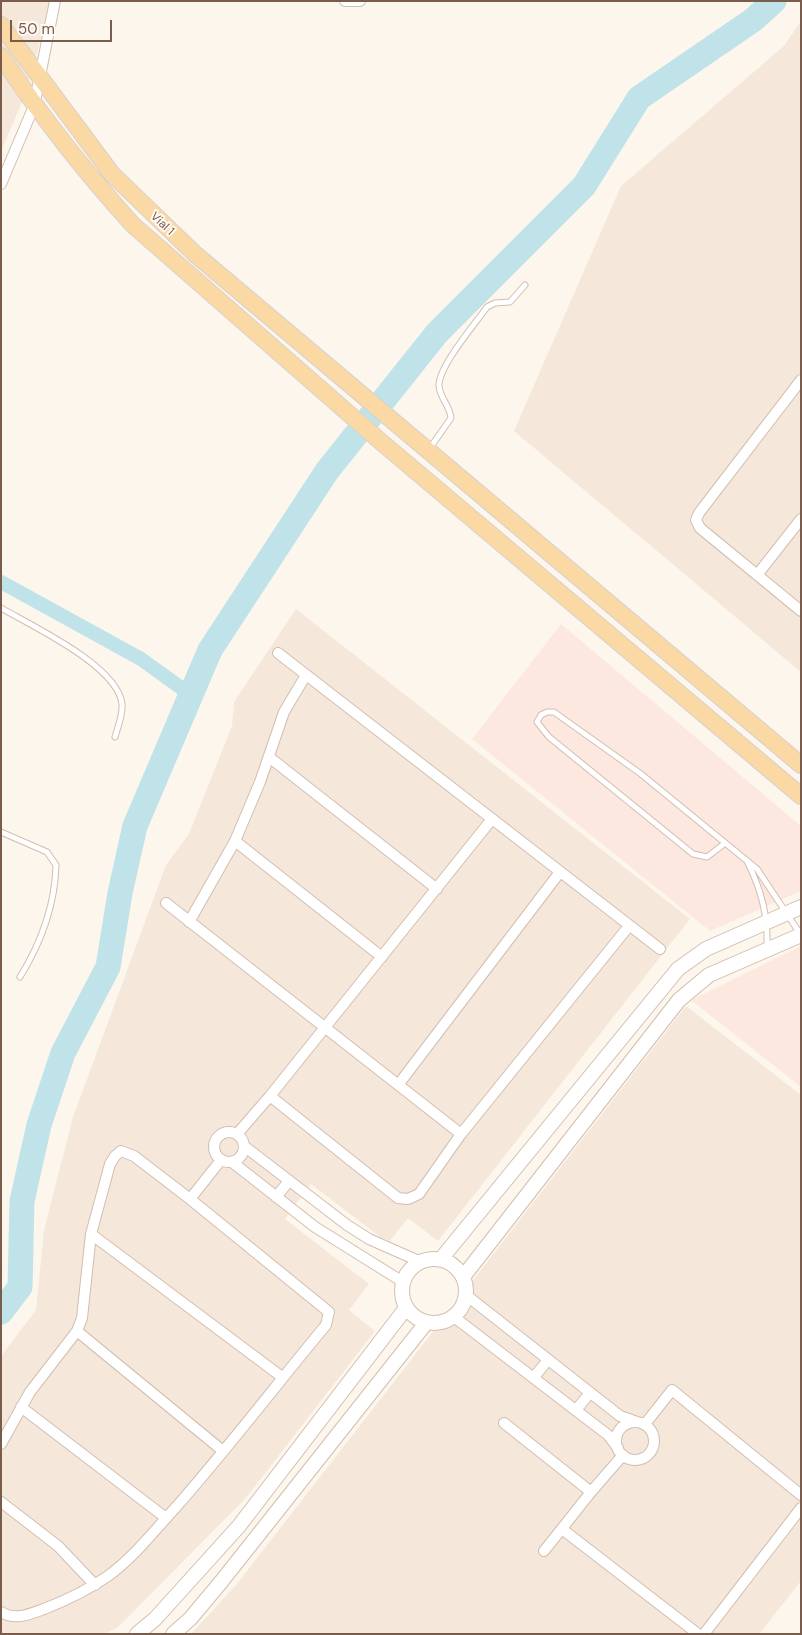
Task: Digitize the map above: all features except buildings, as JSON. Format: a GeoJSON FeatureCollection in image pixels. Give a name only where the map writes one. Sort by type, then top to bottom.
{"type":"FeatureCollection","features":[{"type":"Feature","properties":{"kind":"main road","name":"Vial 1"},"geometry":{"type":"LineString","coordinates":[[1,25],[112,174],[149,212],[195,254],[801,765]]}},
{"type":"Feature","properties":{"kind":"main road","name":"Vial 1"},"geometry":{"type":"LineString","coordinates":[[1,56],[34,106],[97,186],[133,225],[380,441],[801,796]]}},
{"type":"Feature","properties":{"kind":"street"},"geometry":{"type":"LineString","coordinates":[[1,184],[34,106],[55,1]]}},
{"type":"Feature","properties":{"kind":"street"},"geometry":{"type":"LineString","coordinates":[[345,1],[360,1]]}},
{"type":"Feature","properties":{"kind":"street"},"geometry":{"type":"LineString","coordinates":[[801,380],[699,513],[696,520],[700,528],[801,611]]}},
{"type":"Feature","properties":{"kind":"street"},"geometry":{"type":"LineString","coordinates":[[757,575],[801,519]]}},
{"type":"Feature","properties":{"kind":"street"},"geometry":{"type":"LineString","coordinates":[[278,653],[660,949]]}},
{"type":"Feature","properties":{"kind":"street"},"geometry":{"type":"LineString","coordinates":[[189,922],[236,841],[254,799],[284,712],[306,675]]}},
{"type":"Feature","properties":{"kind":"street"},"geometry":{"type":"LineString","coordinates":[[775,743],[801,754]]}},
{"type":"Feature","properties":{"kind":"street"},"geometry":{"type":"LineString","coordinates":[[269,757],[437,889]]}},
{"type":"Feature","properties":{"kind":"street"},"geometry":{"type":"LineString","coordinates":[[237,1134],[270,1096],[492,819]]}},
{"type":"Feature","properties":{"kind":"street"},"geometry":{"type":"LineString","coordinates":[[236,841],[382,957]]}},
{"type":"Feature","properties":{"kind":"street"},"geometry":{"type":"LineString","coordinates":[[398,1085],[560,872]]}},
{"type":"Feature","properties":{"kind":"street"},"geometry":{"type":"LineString","coordinates":[[166,903],[462,1134]]}},
{"type":"Feature","properties":{"kind":"street"},"geometry":{"type":"LineString","coordinates":[[441,1260],[678,969],[706,949],[801,907]]}},
{"type":"Feature","properties":{"kind":"street"},"geometry":{"type":"LineString","coordinates":[[270,1096],[398,1198],[403,1199],[419,1194],[462,1134],[629,926]]}},
{"type":"Feature","properties":{"kind":"street"},"geometry":{"type":"LineString","coordinates":[[464,1277],[679,1000],[709,975],[801,935]]}},
{"type":"Feature","properties":{"kind":"street"},"geometry":{"type":"LineString","coordinates":[[403,1282],[346,1248],[232,1162],[221,1160],[214,1152],[214,1141],[222,1133],[232,1132],[237,1134],[244,1146],[289,1181],[369,1238],[421,1262],[441,1260],[450,1263],[464,1277],[466,1295],[460,1311],[446,1322],[426,1323],[411,1314],[406,1308],[402,1291],[403,1282],[407,1274],[421,1262]]}},
{"type":"Feature","properties":{"kind":"street"},"geometry":{"type":"LineString","coordinates":[[232,1162],[241,1156],[244,1146]]}},
{"type":"Feature","properties":{"kind":"street"},"geometry":{"type":"LineString","coordinates":[[1,1444],[21,1407],[43,1374],[77,1330],[82,1318],[91,1234],[110,1164],[121,1151],[134,1156],[190,1199],[329,1312],[326,1324],[223,1452],[166,1518],[123,1563],[95,1585],[70,1599],[20,1617],[8,1616],[1,1612]]}},
{"type":"Feature","properties":{"kind":"street"},"geometry":{"type":"LineString","coordinates":[[190,1199],[221,1160]]}},
{"type":"Feature","properties":{"kind":"street"},"geometry":{"type":"LineString","coordinates":[[276,1197],[289,1181]]}},
{"type":"Feature","properties":{"kind":"street"},"geometry":{"type":"LineString","coordinates":[[91,1234],[282,1377]]}},
{"type":"Feature","properties":{"kind":"street"},"geometry":{"type":"LineString","coordinates":[[454,1317],[608,1434],[620,1452],[634,1460],[651,1452],[654,1440],[650,1428],[620,1416],[466,1295]]}},
{"type":"Feature","properties":{"kind":"street"},"geometry":{"type":"LineString","coordinates":[[138,1634],[155,1619],[239,1526],[406,1308]]}},
{"type":"Feature","properties":{"kind":"street"},"geometry":{"type":"LineString","coordinates":[[174,1634],[190,1619],[222,1582],[426,1323]]}},
{"type":"Feature","properties":{"kind":"street"},"geometry":{"type":"LineString","coordinates":[[77,1330],[223,1452]]}},
{"type":"Feature","properties":{"kind":"street"},"geometry":{"type":"LineString","coordinates":[[534,1377],[548,1360]]}},
{"type":"Feature","properties":{"kind":"street"},"geometry":{"type":"LineString","coordinates":[[641,1423],[672,1390],[801,1495]]}},
{"type":"Feature","properties":{"kind":"street"},"geometry":{"type":"LineString","coordinates":[[576,1410],[590,1393]]}},
{"type":"Feature","properties":{"kind":"street"},"geometry":{"type":"LineString","coordinates":[[21,1407],[166,1518]]}},
{"type":"Feature","properties":{"kind":"street"},"geometry":{"type":"LineString","coordinates":[[620,1452],[616,1442],[620,1430],[630,1422],[641,1423]]}},
{"type":"Feature","properties":{"kind":"street"},"geometry":{"type":"LineString","coordinates":[[504,1423],[591,1492]]}},
{"type":"Feature","properties":{"kind":"street"},"geometry":{"type":"LineString","coordinates":[[544,1551],[620,1452]]}},
{"type":"Feature","properties":{"kind":"street"},"geometry":{"type":"LineString","coordinates":[[1,1502],[44,1534],[72,1558],[95,1585]]}},
{"type":"Feature","properties":{"kind":"street"},"geometry":{"type":"LineString","coordinates":[[704,1634],[801,1508]]}},
{"type":"Feature","properties":{"kind":"street"},"geometry":{"type":"LineString","coordinates":[[562,1529],[698,1634]]}},
{"type":"Feature","properties":{"kind":"lane"},"geometry":{"type":"LineString","coordinates":[[428,450],[451,418],[439,384],[443,370],[487,307],[495,303],[510,302],[525,285]]}},
{"type":"Feature","properties":{"kind":"lane"},"geometry":{"type":"LineString","coordinates":[[1,608],[104,671],[118,692],[122,702],[122,713],[115,737]]}},
{"type":"Feature","properties":{"kind":"lane"},"geometry":{"type":"LineString","coordinates":[[724,844],[707,857],[693,854],[549,737],[538,722],[541,715],[547,712],[554,712],[641,774],[748,862],[763,877],[801,935]]}},
{"type":"Feature","properties":{"kind":"lane"},"geometry":{"type":"LineString","coordinates":[[1,832],[47,852],[56,864],[50,908],[43,933],[35,953],[20,976]]}},
{"type":"Feature","properties":{"kind":"lane"},"geometry":{"type":"LineString","coordinates":[[748,862],[760,889],[768,922],[767,949]]}},
{"type":"Feature","properties":{"kind":"shaded area"},"geometry":{"type":"Polygon","coordinates":[[[1,1],[52,1],[23,100],[1,151],[1,1]]]}},
{"type":"Feature","properties":{"kind":"shaded area"},"geometry":{"type":"Polygon","coordinates":[[[801,21],[801,672],[514,431],[621,186],[784,46],[801,21]]]}},
{"type":"Feature","properties":{"kind":"shaded area"},"geometry":{"type":"Polygon","coordinates":[[[296,609],[690,919],[438,1241],[408,1218],[390,1241],[380,1237],[311,1184],[285,1219],[369,1284],[349,1310],[375,1331],[246,1498],[117,1628],[103,1634],[1,1634],[1,1356],[36,1310],[44,1230],[73,1117],[166,865],[189,834],[232,726],[234,702],[296,609]]]}},
{"type":"Feature","properties":{"kind":"shaded area"},"geometry":{"type":"Polygon","coordinates":[[[561,624],[801,826],[801,891],[710,931],[472,739],[561,624]]]}},
{"type":"Feature","properties":{"kind":"shaded area"},"geometry":{"type":"Polygon","coordinates":[[[801,946],[801,1087],[691,1000],[801,946]]]}},
{"type":"Feature","properties":{"kind":"shaded area"},"geometry":{"type":"Polygon","coordinates":[[[686,1006],[801,1095],[801,1581],[759,1634],[191,1634],[236,1585],[686,1006]]]}},
{"type":"Feature","properties":{"kind":"waterway"},"geometry":{"type":"LineString","coordinates":[[1,1312],[20,1287],[22,1201],[39,1125],[63,1053],[108,967],[120,893],[135,826],[210,650],[327,471],[437,333],[584,186],[639,98],[753,20],[774,1]]}},
{"type":"Feature","properties":{"kind":"waterway"},"geometry":{"type":"LineString","coordinates":[[1,582],[141,659],[191,695]]}}]}
